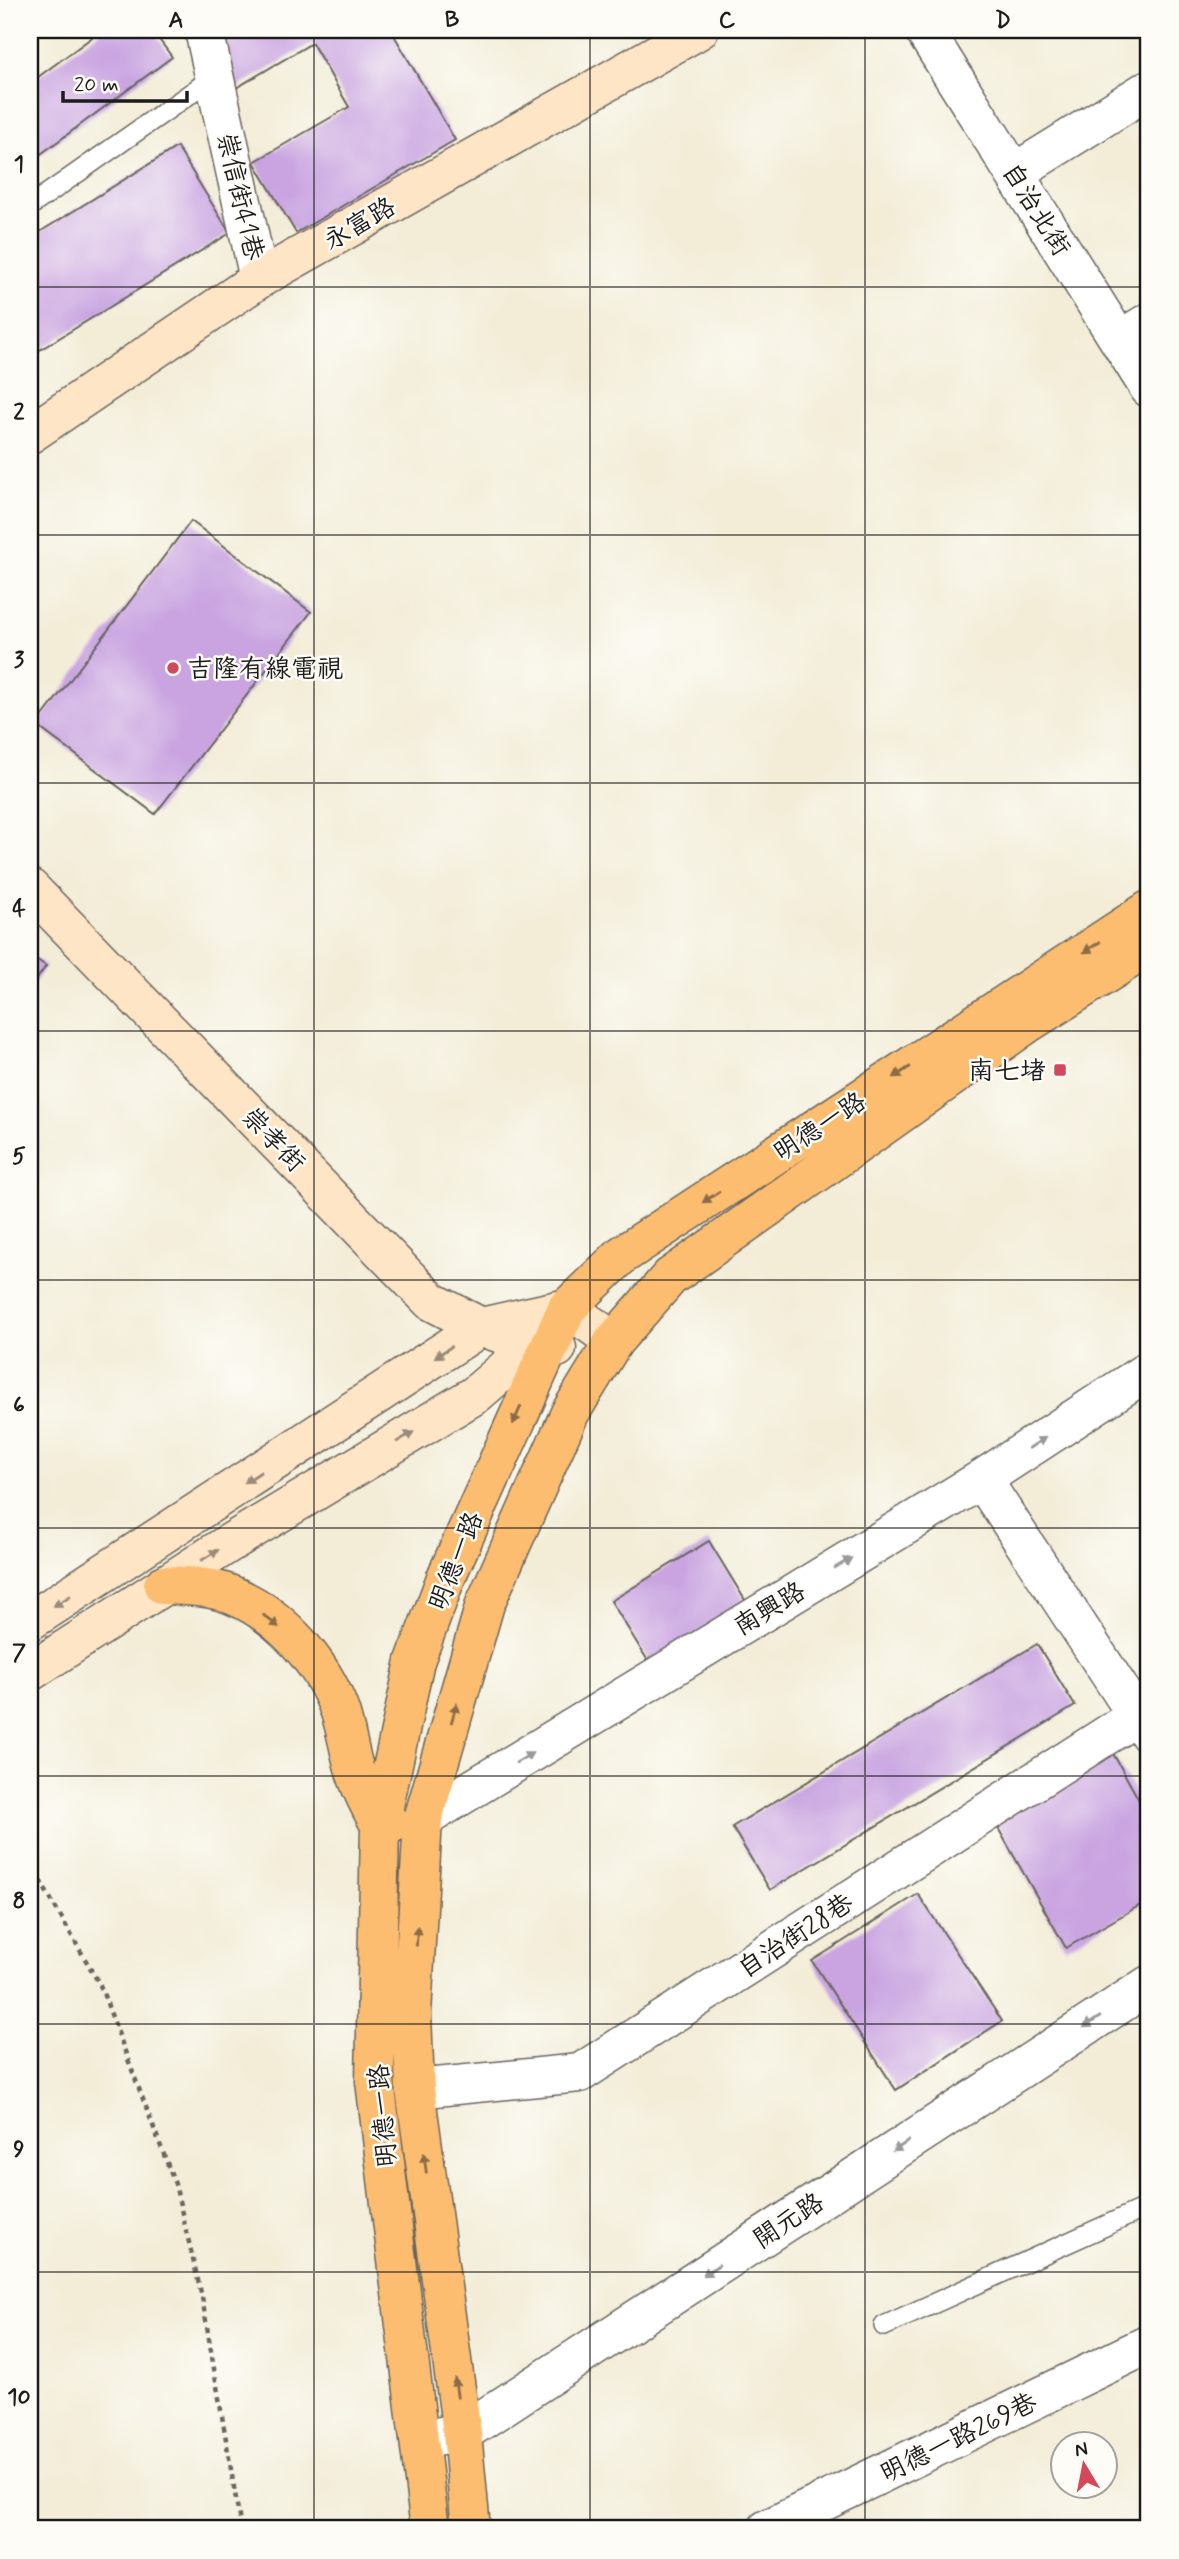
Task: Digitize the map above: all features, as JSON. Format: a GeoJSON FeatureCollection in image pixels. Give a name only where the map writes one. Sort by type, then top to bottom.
{"type":"FeatureCollection","features":[{"type":"Feature","properties":{"kind":"main road","name":"明德一路"},"geometry":{"type":"LineString","coordinates":[[430,2529],[375,2081],[380,1825],[415,1661],[447,1574],[546,1349],[567,1308],[622,1255],[1149,910]]}},
{"type":"Feature","properties":{"kind":"main road","name":"明德一路"},"geometry":{"type":"LineString","coordinates":[[471,2529],[462,2432],[415,2089],[412,2014],[424,1819],[485,1604],[570,1413],[614,1341],[670,1277],[1027,1024],[1149,947]]}},
{"type":"Feature","properties":{"kind":"main road"},"geometry":{"type":"LineString","coordinates":[[163,1585],[202,1587],[232,1595],[254,1607],[302,1645],[323,1676],[340,1710],[356,1776],[380,1825]]}},
{"type":"Feature","properties":{"kind":"main road","name":"南興路"},"geometry":{"type":"LineString","coordinates":[[380,1825],[424,1819]]}},
{"type":"Feature","properties":{"kind":"street","name":"崇信街41巷"},"geometry":{"type":"LineString","coordinates":[[204,30],[259,279]]}},
{"type":"Feature","properties":{"kind":"street","name":"永富路"},"geometry":{"type":"LineString","coordinates":[[30,434],[259,279],[699,30]]}},
{"type":"Feature","properties":{"kind":"street","name":"自治北街"},"geometry":{"type":"LineString","coordinates":[[924,30],[1014,173],[1134,331],[1149,388]]}},
{"type":"Feature","properties":{"kind":"street"},"geometry":{"type":"LineString","coordinates":[[1014,173],[1149,89]]}},
{"type":"Feature","properties":{"kind":"street","name":"崇孝街"},"geometry":{"type":"LineString","coordinates":[[30,888],[431,1301],[481,1327],[546,1349]]}},
{"type":"Feature","properties":{"kind":"street"},"geometry":{"type":"LineString","coordinates":[[30,1621],[481,1327],[567,1308],[614,1341]]}},
{"type":"Feature","properties":{"kind":"street"},"geometry":{"type":"LineString","coordinates":[[30,1672],[163,1585],[475,1395],[511,1364],[546,1349],[614,1341]]}},
{"type":"Feature","properties":{"kind":"street","name":"南興路"},"geometry":{"type":"LineString","coordinates":[[424,1819],[982,1479],[1149,1370]]}},
{"type":"Feature","properties":{"kind":"street"},"geometry":{"type":"LineString","coordinates":[[982,1479],[1145,1719]]}},
{"type":"Feature","properties":{"kind":"street","name":"自治街28巷"},"geometry":{"type":"LineString","coordinates":[[415,2089],[580,2073],[1145,1719]]}},
{"type":"Feature","properties":{"kind":"street","name":"開元路"},"geometry":{"type":"LineString","coordinates":[[421,2439],[462,2432],[1149,1985]]}},
{"type":"Feature","properties":{"kind":"street","name":"明德一路269巷"},"geometry":{"type":"LineString","coordinates":[[767,2529],[1149,2344]]}},
{"type":"Feature","properties":{"kind":"lane"},"geometry":{"type":"LineString","coordinates":[[30,206],[214,78]]}},
{"type":"Feature","properties":{"kind":"lane"},"geometry":{"type":"LineString","coordinates":[[884,2326],[1149,2206]]}},
{"type":"Feature","properties":{"kind":"path"},"geometry":{"type":"LineString","coordinates":[[30,1863],[100,1985],[175,2184],[202,2297],[241,2529]]}},
{"type":"Feature","properties":{"kind":"building"},"geometry":{"type":"Polygon","coordinates":[[[102,30],[152,30],[172,57],[30,162],[30,83],[102,30]]]}},
{"type":"Feature","properties":{"kind":"building"},"geometry":{"type":"Polygon","coordinates":[[[194,30],[391,30],[455,140],[296,233],[254,162],[349,107],[312,43],[226,94],[194,30]]]}},
{"type":"Feature","properties":{"kind":"building"},"geometry":{"type":"Polygon","coordinates":[[[177,147],[230,233],[30,356],[30,238],[177,147]]]}},
{"type":"Feature","properties":{"kind":"building","name":"吉隆有線電視"},"geometry":{"type":"Polygon","coordinates":[[[191,521],[311,612],[155,814],[36,725],[191,521]]]}},
{"type":"Feature","properties":{"kind":"building"},"geometry":{"type":"Polygon","coordinates":[[[30,955],[46,966],[30,989],[30,955]]]}},
{"type":"Feature","properties":{"kind":"building"},"geometry":{"type":"Polygon","coordinates":[[[709,1541],[751,1610],[653,1669],[611,1601],[709,1541]]]}},
{"type":"Feature","properties":{"kind":"building"},"geometry":{"type":"Polygon","coordinates":[[[1037,1644],[1075,1706],[770,1890],[732,1827],[1037,1644]]]}},
{"type":"Feature","properties":{"kind":"building"},"geometry":{"type":"Polygon","coordinates":[[[1110,1748],[1149,1818],[1149,1900],[1066,1948],[990,1814],[1110,1748]]]}},
{"type":"Feature","properties":{"kind":"building"},"geometry":{"type":"Polygon","coordinates":[[[918,1894],[1002,2021],[896,2090],[812,1961],[918,1894]]]}},
{"type":"Feature","properties":{"kind":"building"},"geometry":{"type":"Polygon","coordinates":[[[1143,2523],[1146,2529],[1129,2529],[1143,2523]]]}},
{"type":"Feature","properties":{"kind":"place","name":"吉隆有線電視"},"geometry":{"type":"Point","coordinates":[173,668]}},
{"type":"Feature","properties":{"kind":"place","name":"南七堵"},"geometry":{"type":"Point","coordinates":[1060,1070]}}]}
